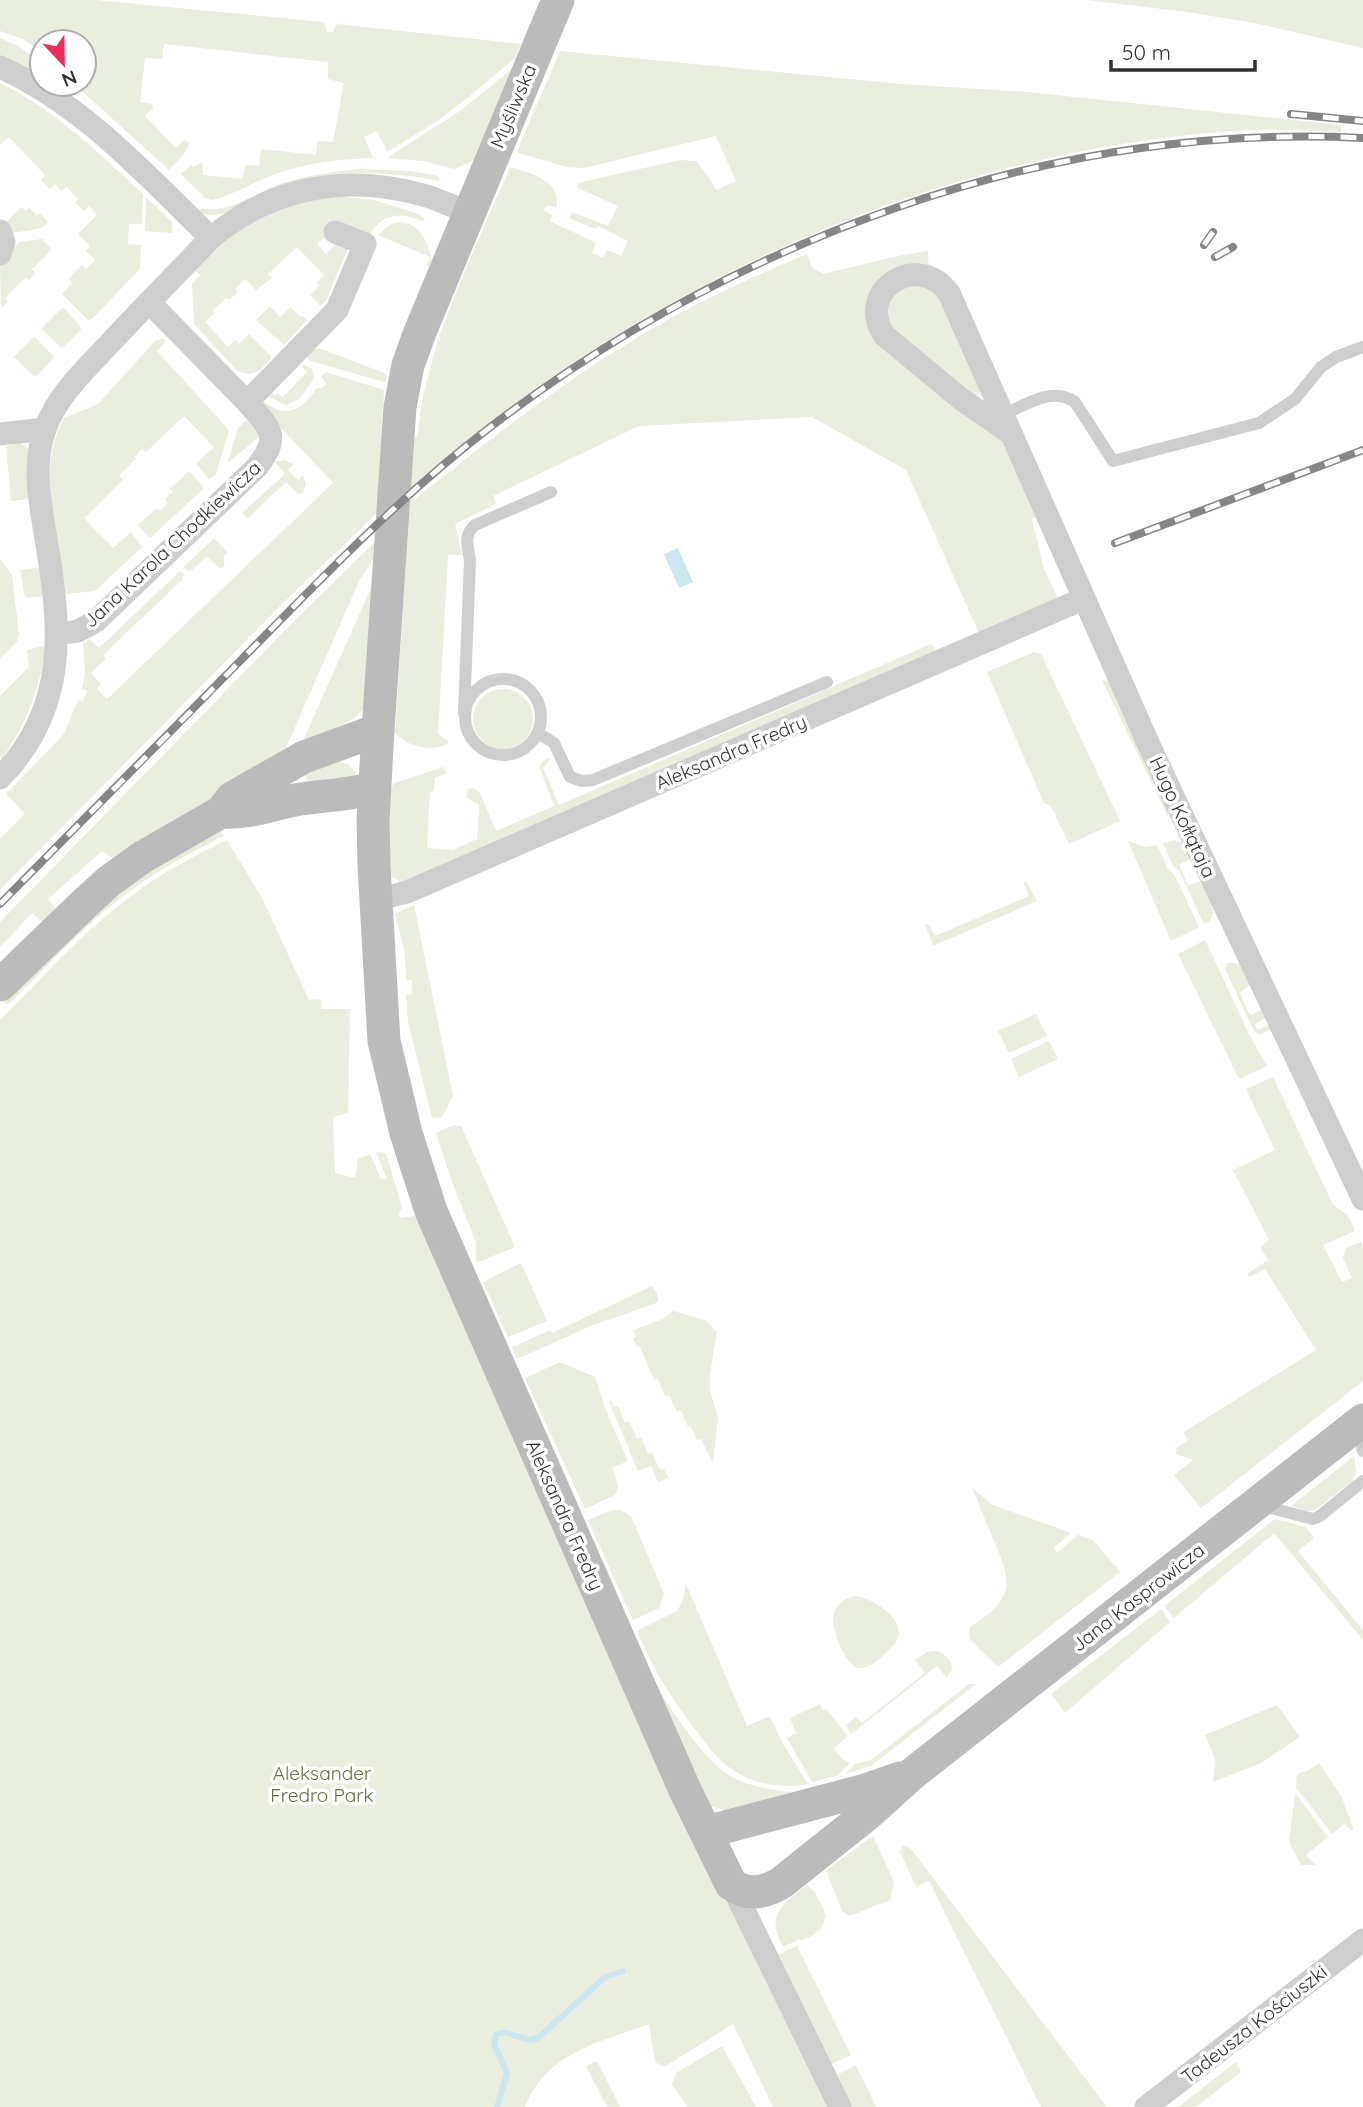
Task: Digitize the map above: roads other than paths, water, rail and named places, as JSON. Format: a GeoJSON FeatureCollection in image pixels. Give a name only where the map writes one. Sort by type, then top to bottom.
{"type":"FeatureCollection","features":[{"type":"Feature","properties":{"kind":"street","name":"Myśliwska"},"geometry":{"type":"LineString","coordinates":[[468,212],[558,0]]}},
{"type":"Feature","properties":{"kind":"street"},"geometry":{"type":"LineString","coordinates":[[0,66],[74,110],[211,238]]}},
{"type":"Feature","properties":{"kind":"street","name":"Jana Karola Chodkiewicza"},"geometry":{"type":"LineString","coordinates":[[0,778],[18,756],[37,723],[54,674],[58,634],[37,467],[45,429],[71,386],[211,238],[243,215],[270,201],[300,190],[332,185],[376,186],[406,190],[468,212]]}},
{"type":"Feature","properties":{"kind":"street","name":"Aleksandra Fredry"},"geometry":{"type":"LineString","coordinates":[[468,212],[414,347],[403,387],[373,820],[384,1041],[404,1126],[427,1200],[675,1766],[841,2107]]}},
{"type":"Feature","properties":{"kind":"street"},"geometry":{"type":"LineString","coordinates":[[0,231],[4,242],[0,254]]}},
{"type":"Feature","properties":{"kind":"street"},"geometry":{"type":"LineString","coordinates":[[247,402],[337,310],[365,244],[335,232]]}},
{"type":"Feature","properties":{"kind":"street","name":"Hugo Kołłątaja"},"geometry":{"type":"LineString","coordinates":[[1005,423],[961,399],[885,337],[879,326],[877,313],[881,296],[889,285],[901,278],[920,275],[933,279],[944,287],[952,300],[1149,745],[1363,1199]]}},
{"type":"Feature","properties":{"kind":"street","name":"Jana Karola Chodkiewicza"},"geometry":{"type":"LineString","coordinates":[[58,634],[78,631],[96,621],[257,467],[268,453],[272,437],[269,429],[247,402],[149,302]]}},
{"type":"Feature","properties":{"kind":"street"},"geometry":{"type":"LineString","coordinates":[[4,436],[45,429]]}},
{"type":"Feature","properties":{"kind":"street","name":"Aleksandra Fredry"},"geometry":{"type":"LineString","coordinates":[[376,897],[407,892],[1083,599]]}},
{"type":"Feature","properties":{"kind":"street"},"geometry":{"type":"LineString","coordinates":[[0,985],[108,882],[152,851],[220,812],[232,798],[304,757],[378,742]]}},
{"type":"Feature","properties":{"kind":"street"},"geometry":{"type":"LineString","coordinates":[[220,812],[241,813],[309,798],[350,794],[375,787]]}},
{"type":"Feature","properties":{"kind":"street"},"geometry":{"type":"LineString","coordinates":[[309,798],[348,806],[373,820]]}},
{"type":"Feature","properties":{"kind":"street","name":"Jana Kasprowicza"},"geometry":{"type":"LineString","coordinates":[[731,1884],[745,1891],[764,1891],[781,1883],[870,1812],[912,1774],[1255,1504],[1361,1432]]}},
{"type":"Feature","properties":{"kind":"street","name":"Jana Kasprowicza"},"geometry":{"type":"LineString","coordinates":[[706,1832],[912,1774]]}},
{"type":"Feature","properties":{"kind":"street"},"geometry":{"type":"LineString","coordinates":[[840,1796],[857,1801],[870,1812]]}},
{"type":"Feature","properties":{"kind":"street"},"geometry":{"type":"LineString","coordinates":[[770,1814],[786,1820],[797,1831],[810,1860]]}},
{"type":"Feature","properties":{"kind":"street","name":"Tadeusza Kościuszki"},"geometry":{"type":"LineString","coordinates":[[1146,2107],[1363,1940]]}},
{"type":"Feature","properties":{"kind":"lane"},"geometry":{"type":"LineString","coordinates":[[1005,423],[1047,396],[1059,394],[1068,397],[1075,402],[1114,461],[1259,423],[1294,399],[1321,367],[1336,357],[1363,347]]}},
{"type":"Feature","properties":{"kind":"lane"},"geometry":{"type":"LineString","coordinates":[[464,713],[468,700],[487,682],[513,680],[534,695],[540,707],[538,733],[521,751],[497,756],[484,752],[474,744],[464,724],[464,713],[470,560],[467,537],[469,530],[475,525],[551,492]]}},
{"type":"Feature","properties":{"kind":"lane"},"geometry":{"type":"LineString","coordinates":[[538,733],[554,743],[570,777],[582,781],[593,780],[827,682]]}},
{"type":"Feature","properties":{"kind":"lane"},"geometry":{"type":"LineString","coordinates":[[1255,1504],[1313,1519],[1363,1481]]}},
{"type":"Feature","properties":{"kind":"water"},"geometry":{"type":"Polygon","coordinates":[[[678,548],[693,582],[679,588],[664,554],[678,548]]]}},
{"type":"Feature","properties":{"kind":"waterway"},"geometry":{"type":"LineString","coordinates":[[497,2107],[507,2073],[494,2044],[496,2035],[504,2032],[529,2040],[538,2038],[605,1977],[623,1971]]}},
{"type":"Feature","properties":{"kind":"railway"},"geometry":{"type":"LineString","coordinates":[[1291,114],[1363,121]]}},
{"type":"Feature","properties":{"kind":"railway"},"geometry":{"type":"LineString","coordinates":[[0,904],[329,571],[420,485],[484,432],[580,364],[682,303],[788,250],[898,207],[1012,173],[1128,150],[1245,138],[1363,138]]}},
{"type":"Feature","properties":{"kind":"railway"},"geometry":{"type":"LineString","coordinates":[[1204,245],[1213,232]]}},
{"type":"Feature","properties":{"kind":"railway"},"geometry":{"type":"LineString","coordinates":[[1215,257],[1233,247]]}},
{"type":"Feature","properties":{"kind":"railway"},"geometry":{"type":"LineString","coordinates":[[1115,543],[1363,450]]}},
{"type":"Feature","properties":{"kind":"park label","name":"Aleksander Fredro Park"},"geometry":{"type":"Point","coordinates":[322,1784]}}]}
